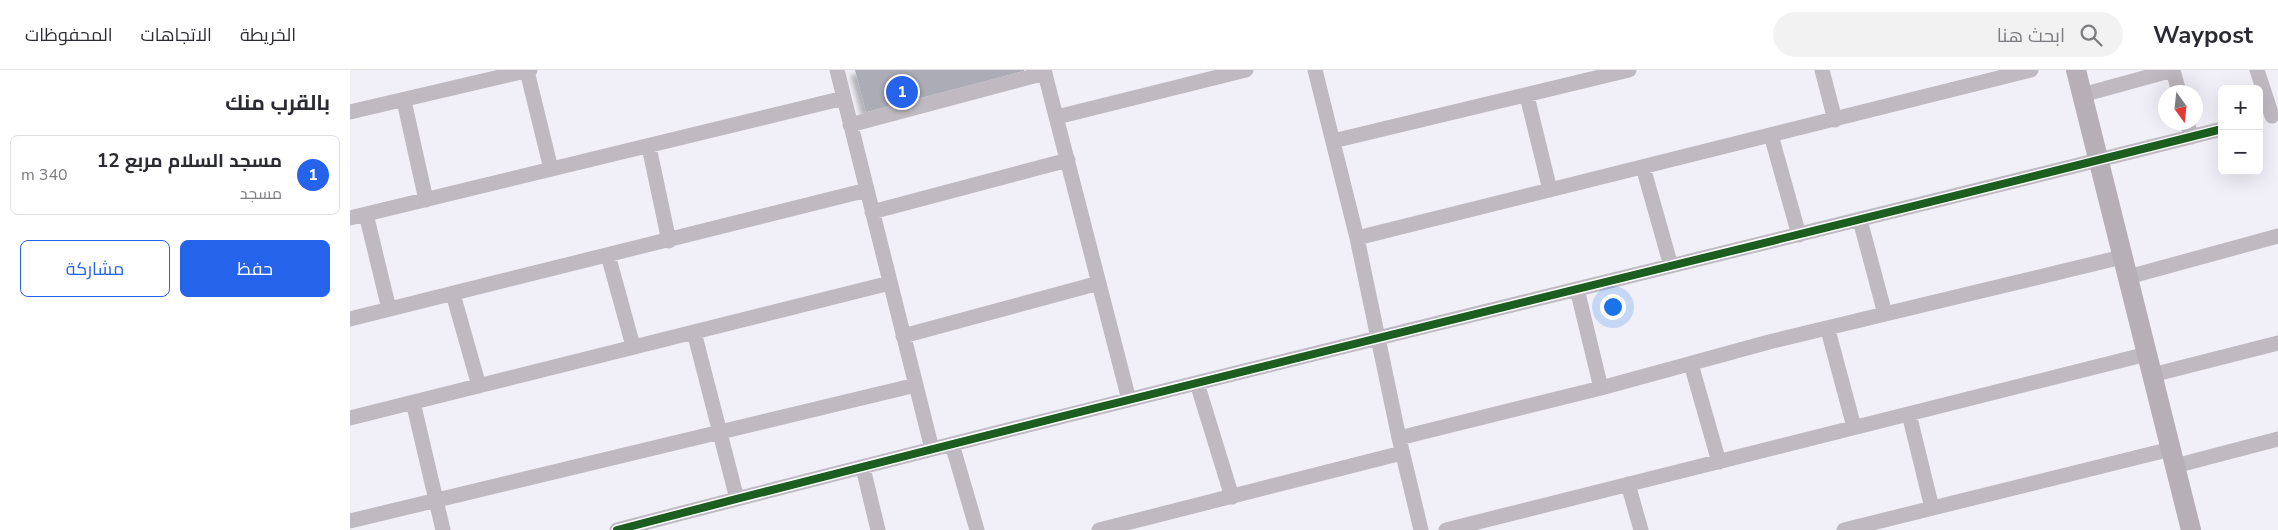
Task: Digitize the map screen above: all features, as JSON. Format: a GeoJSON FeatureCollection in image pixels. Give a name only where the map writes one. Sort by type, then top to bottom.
{"type":"FeatureCollection","features":[{"type":"Feature","properties":{"kind":"street"},"geometry":{"type":"LineString","coordinates":[[350,112],[404,101],[528,70],[550,169]]}},
{"type":"Feature","properties":{"kind":"street"},"geometry":{"type":"LineString","coordinates":[[836,70],[932,449]]}},
{"type":"Feature","properties":{"kind":"street"},"geometry":{"type":"LineString","coordinates":[[1057,117],[1246,70]]}},
{"type":"Feature","properties":{"kind":"street"},"geometry":{"type":"LineString","coordinates":[[1315,70],[1357,238],[1400,445],[1421,530]]}},
{"type":"Feature","properties":{"kind":"street"},"geometry":{"type":"LineString","coordinates":[[1333,141],[1527,96],[1596,74],[1629,70]]}},
{"type":"Feature","properties":{"kind":"street"},"geometry":{"type":"LineString","coordinates":[[1822,70],[1835,120]]}},
{"type":"Feature","properties":{"kind":"street"},"geometry":{"type":"LineString","coordinates":[[1357,238],[2031,70]]}},
{"type":"Feature","properties":{"kind":"street"},"geometry":{"type":"LineString","coordinates":[[2076,70],[2191,530]]}},
{"type":"Feature","properties":{"kind":"street"},"geometry":{"type":"LineString","coordinates":[[2082,95],[2173,70],[2177,85]]}},
{"type":"Feature","properties":{"kind":"street"},"geometry":{"type":"LineString","coordinates":[[2257,70],[2270,117]]}},
{"type":"Feature","properties":{"kind":"street"},"geometry":{"type":"LineString","coordinates":[[850,125],[1044,71],[1129,400]]}},
{"type":"Feature","properties":{"kind":"street"},"geometry":{"type":"LineString","coordinates":[[1527,96],[1550,190]]}},
{"type":"Feature","properties":{"kind":"street"},"geometry":{"type":"LineString","coordinates":[[350,218],[844,98]]}},
{"type":"Feature","properties":{"kind":"street"},"geometry":{"type":"LineString","coordinates":[[404,101],[426,200]]}},
{"type":"Feature","properties":{"kind":"street"},"geometry":{"type":"LineString","coordinates":[[2203,130],[2218,129]]}},
{"type":"Feature","properties":{"kind":"street"},"geometry":{"type":"LineString","coordinates":[[617,530],[674,523],[737,499],[932,449],[1379,337],[2099,162],[2189,130]]}},
{"type":"Feature","properties":{"kind":"street"},"geometry":{"type":"LineString","coordinates":[[1771,135],[1799,235]]}},
{"type":"Feature","properties":{"kind":"street"},"geometry":{"type":"LineString","coordinates":[[648,147],[669,241]]}},
{"type":"Feature","properties":{"kind":"street"},"geometry":{"type":"LineString","coordinates":[[872,212],[1068,160]]}},
{"type":"Feature","properties":{"kind":"street"},"geometry":{"type":"LineString","coordinates":[[1643,167],[1671,266]]}},
{"type":"Feature","properties":{"kind":"street"},"geometry":{"type":"LineString","coordinates":[[350,319],[669,241],[867,190]]}},
{"type":"Feature","properties":{"kind":"street"},"geometry":{"type":"LineString","coordinates":[[366,214],[389,309]]}},
{"type":"Feature","properties":{"kind":"street"},"geometry":{"type":"LineString","coordinates":[[1860,220],[1885,314]]}},
{"type":"Feature","properties":{"kind":"street"},"geometry":{"type":"LineString","coordinates":[[2128,277],[2278,236]]}},
{"type":"Feature","properties":{"kind":"street"},"geometry":{"type":"LineString","coordinates":[[608,255],[633,346]]}},
{"type":"Feature","properties":{"kind":"street"},"geometry":{"type":"LineString","coordinates":[[1099,530],[1232,497],[1400,445],[1769,342],[1828,330],[1885,314],[2122,257]]}},
{"type":"Feature","properties":{"kind":"street"},"geometry":{"type":"LineString","coordinates":[[903,336],[1099,283]]}},
{"type":"Feature","properties":{"kind":"street"},"geometry":{"type":"LineString","coordinates":[[350,418],[633,346],[890,284]]}},
{"type":"Feature","properties":{"kind":"street"},"geometry":{"type":"LineString","coordinates":[[1577,289],[1601,388]]}},
{"type":"Feature","properties":{"kind":"street"},"geometry":{"type":"LineString","coordinates":[[453,294],[479,386]]}},
{"type":"Feature","properties":{"kind":"street"},"geometry":{"type":"LineString","coordinates":[[1828,330],[1854,427]]}},
{"type":"Feature","properties":{"kind":"street"},"geometry":{"type":"LineString","coordinates":[[694,332],[737,499]]}},
{"type":"Feature","properties":{"kind":"street"},"geometry":{"type":"LineString","coordinates":[[2152,375],[2278,342]]}},
{"type":"Feature","properties":{"kind":"street"},"geometry":{"type":"LineString","coordinates":[[1446,530],[2147,354]]}},
{"type":"Feature","properties":{"kind":"street"},"geometry":{"type":"LineString","coordinates":[[1691,364],[1719,462]]}},
{"type":"Feature","properties":{"kind":"street"},"geometry":{"type":"LineString","coordinates":[[1197,383],[1232,497]]}},
{"type":"Feature","properties":{"kind":"street"},"geometry":{"type":"LineString","coordinates":[[350,521],[916,385]]}},
{"type":"Feature","properties":{"kind":"street"},"geometry":{"type":"LineString","coordinates":[[413,402],[443,530]]}},
{"type":"Feature","properties":{"kind":"street"},"geometry":{"type":"LineString","coordinates":[[1909,414],[1932,508]]}},
{"type":"Feature","properties":{"kind":"street"},"geometry":{"type":"LineString","coordinates":[[1844,530],[1876,526],[1932,508],[2173,457],[2278,439]]}},
{"type":"Feature","properties":{"kind":"street"},"geometry":{"type":"LineString","coordinates":[[952,444],[977,530]]}},
{"type":"Feature","properties":{"kind":"street"},"geometry":{"type":"LineString","coordinates":[[863,468],[878,530]]}},
{"type":"Feature","properties":{"kind":"street"},"geometry":{"type":"LineString","coordinates":[[1628,484],[1641,530]]}},
{"type":"Feature","properties":{"kind":"street"},"geometry":{"type":"LineString","coordinates":[[1160,515],[1163,530]]}},
{"type":"Feature","properties":{"kind":"building"},"geometry":{"type":"Polygon","coordinates":[[[855,70],[1024,70],[1024,71],[866,112],[855,70]]]}},
{"type":"Feature","properties":{"kind":"cycle path"},"geometry":{"type":"LineString","coordinates":[[617,530],[1017,428],[2218,130]]}},
{"type":"Feature","properties":{"kind":"place","name":"مسجد السلام مربع 12"},"geometry":{"type":"Point","coordinates":[902,92]}}]}
